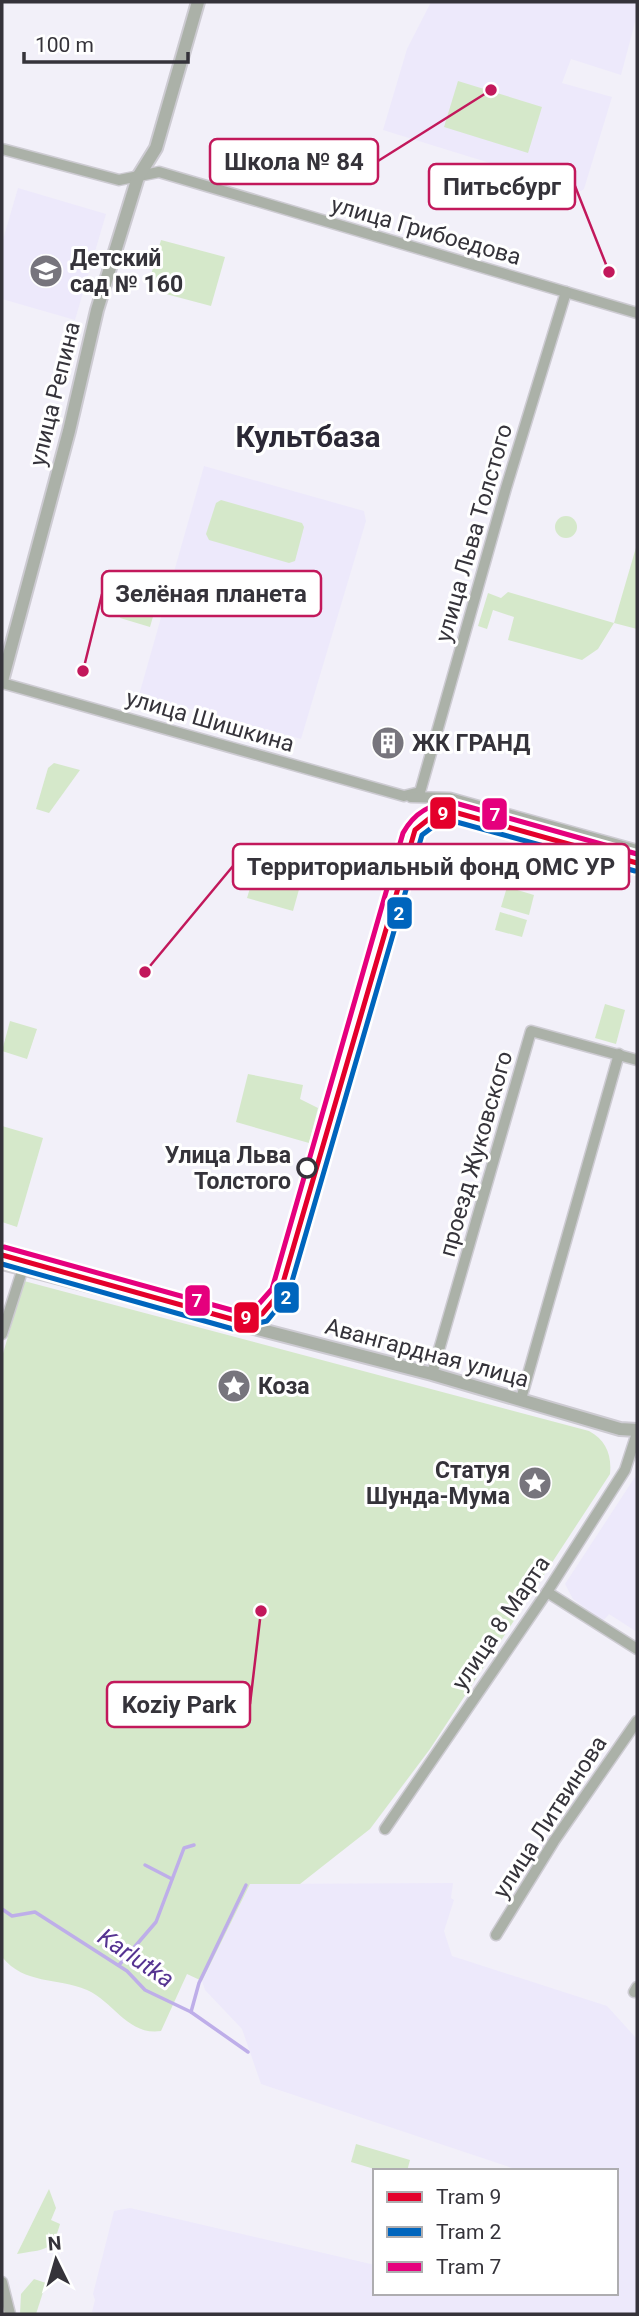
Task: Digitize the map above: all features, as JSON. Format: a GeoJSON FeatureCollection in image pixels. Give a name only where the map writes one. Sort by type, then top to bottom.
{"type":"FeatureCollection","features":[{"type":"Feature","properties":{"kind":"street","name":"улица Репина"},"geometry":{"type":"LineString","coordinates":[[2,682],[69,431],[97,310],[138,177],[156,148],[198,2]]}},
{"type":"Feature","properties":{"kind":"street","name":"улица Грибоедова"},"geometry":{"type":"LineString","coordinates":[[2,149],[119,180],[159,172],[637,313]]}},
{"type":"Feature","properties":{"kind":"street","name":"улица Льва Толстого"},"geometry":{"type":"LineString","coordinates":[[408,797],[415,795],[424,786],[464,634],[566,292]]}},
{"type":"Feature","properties":{"kind":"street","name":"улица Шишкина"},"geometry":{"type":"LineString","coordinates":[[2,682],[408,797],[450,798],[637,850]]}},
{"type":"Feature","properties":{"kind":"street","name":"проезд Жуковского"},"geometry":{"type":"LineString","coordinates":[[432,1374],[531,1031],[637,1060]]}},
{"type":"Feature","properties":{"kind":"street"},"geometry":{"type":"LineString","coordinates":[[521,1399],[619,1054]]}},
{"type":"Feature","properties":{"kind":"street","name":"Авангардная улица"},"geometry":{"type":"LineString","coordinates":[[2,1263],[432,1374],[637,1432]]}},
{"type":"Feature","properties":{"kind":"street"},"geometry":{"type":"LineString","coordinates":[[2,1334],[23,1268]]}},
{"type":"Feature","properties":{"kind":"street","name":"улица 8 Марта"},"geometry":{"type":"LineString","coordinates":[[385,1829],[547,1592],[625,1470],[637,1432]]}},
{"type":"Feature","properties":{"kind":"street"},"geometry":{"type":"LineString","coordinates":[[547,1592],[637,1649]]}},
{"type":"Feature","properties":{"kind":"street","name":"улица Литвинова"},"geometry":{"type":"LineString","coordinates":[[496,1935],[555,1841],[637,1721]]}},
{"type":"Feature","properties":{"kind":"street"},"geometry":{"type":"LineString","coordinates":[[2,2282],[10,2314]]}},
{"type":"Feature","properties":{"kind":"shaded area"},"geometry":{"type":"Polygon","coordinates":[[[431,2],[637,2],[637,15],[621,75],[571,59],[562,83],[612,97],[584,189],[581,191],[383,130],[407,49],[431,2]]]}},
{"type":"Feature","properties":{"kind":"shaded area","name":"Детский сад № 160"},"geometry":{"type":"Polygon","coordinates":[[[18,188],[106,214],[75,320],[2,299],[2,243],[18,188]]]}},
{"type":"Feature","properties":{"kind":"shaded area"},"geometry":{"type":"Polygon","coordinates":[[[204,466],[364,511],[366,521],[301,739],[139,695],[204,466]]]}},
{"type":"Feature","properties":{"kind":"shaded area"},"geometry":{"type":"Polygon","coordinates":[[[637,1474],[637,1632],[609,1614],[603,1621],[573,1599],[565,1584],[637,1474]]]}},
{"type":"Feature","properties":{"kind":"shaded area"},"geometry":{"type":"Polygon","coordinates":[[[453,1883],[451,1898],[454,1900],[444,1931],[452,1956],[607,2006],[637,2039],[637,2314],[92,2312],[95,2300],[93,2294],[114,2211],[130,2208],[373,2265],[373,2295],[618,2295],[618,2169],[515,2169],[261,2084],[242,2029],[205,1990],[202,1981],[250,1884],[453,1883]]]}},
{"type":"Feature","properties":{"kind":"green space"},"geometry":{"type":"Polygon","coordinates":[[[458,81],[542,107],[528,153],[444,127],[458,81]]]}},
{"type":"Feature","properties":{"kind":"green space"},"geometry":{"type":"Polygon","coordinates":[[[161,240],[225,257],[211,306],[147,289],[161,240]]]}},
{"type":"Feature","properties":{"kind":"green space"},"geometry":{"type":"Polygon","coordinates":[[[221,500],[302,523],[304,527],[295,561],[289,563],[209,540],[206,534],[216,503],[221,500]]]}},
{"type":"Feature","properties":{"kind":"green space"},"geometry":{"type":"Polygon","coordinates":[[[566,516],[576,523],[577,527],[570,537],[566,538],[556,531],[555,527],[562,517],[566,516]]]}},
{"type":"Feature","properties":{"kind":"green space"},"geometry":{"type":"Polygon","coordinates":[[[637,544],[637,629],[614,623],[637,544]]]}},
{"type":"Feature","properties":{"kind":"green space"},"geometry":{"type":"Polygon","coordinates":[[[133,573],[163,582],[150,627],[120,618],[133,573]]]}},
{"type":"Feature","properties":{"kind":"green space"},"geometry":{"type":"Polygon","coordinates":[[[508,592],[614,623],[598,649],[582,660],[508,640],[514,617],[493,610],[487,629],[478,626],[488,593],[501,598],[508,592]]]}},
{"type":"Feature","properties":{"kind":"green space"},"geometry":{"type":"Polygon","coordinates":[[[54,763],[80,770],[49,813],[36,809],[48,768],[54,763]]]}},
{"type":"Feature","properties":{"kind":"green space"},"geometry":{"type":"Polygon","coordinates":[[[260,855],[305,868],[293,911],[247,898],[260,855]]]}},
{"type":"Feature","properties":{"kind":"green space"},"geometry":{"type":"Polygon","coordinates":[[[507,887],[534,895],[529,915],[501,907],[507,887]]]}},
{"type":"Feature","properties":{"kind":"green space"},"geometry":{"type":"Polygon","coordinates":[[[500,912],[527,920],[522,937],[495,930],[500,912]]]}},
{"type":"Feature","properties":{"kind":"green space"},"geometry":{"type":"Polygon","coordinates":[[[605,1004],[625,1010],[616,1044],[595,1038],[605,1004]]]}},
{"type":"Feature","properties":{"kind":"green space"},"geometry":{"type":"Polygon","coordinates":[[[10,1021],[37,1029],[27,1059],[2,1051],[10,1021]]]}},
{"type":"Feature","properties":{"kind":"green space"},"geometry":{"type":"Polygon","coordinates":[[[248,1074],[303,1085],[300,1099],[318,1108],[309,1143],[236,1122],[248,1074]]]}},
{"type":"Feature","properties":{"kind":"green space"},"geometry":{"type":"Polygon","coordinates":[[[2,1126],[43,1138],[17,1227],[2,1222],[2,1126]]]}},
{"type":"Feature","properties":{"kind":"green space"},"geometry":{"type":"Polygon","coordinates":[[[24,1281],[589,1431],[604,1444],[610,1461],[610,1474],[430,1749],[370,1829],[300,1884],[250,1884],[202,1981],[187,1974],[161,2031],[139,2028],[97,1995],[75,1986],[21,1972],[2,1957],[2,1357],[24,1281]]]}},
{"type":"Feature","properties":{"kind":"green space"},"geometry":{"type":"Polygon","coordinates":[[[356,2144],[410,2160],[408,2169],[374,2169],[351,2162],[356,2144]]]}},
{"type":"Feature","properties":{"kind":"green space"},"geometry":{"type":"Polygon","coordinates":[[[49,2189],[56,2208],[51,2220],[60,2224],[54,2240],[46,2248],[17,2254],[49,2189]]]}},
{"type":"Feature","properties":{"kind":"green space"},"geometry":{"type":"Polygon","coordinates":[[[34,2279],[46,2283],[36,2314],[20,2314],[21,2294],[34,2279]]]}},
{"type":"Feature","properties":{"kind":"waterway"},"geometry":{"type":"LineString","coordinates":[[119,1965],[156,1922],[184,1848],[194,1845]]}},
{"type":"Feature","properties":{"kind":"waterway"},"geometry":{"type":"LineString","coordinates":[[145,1865],[172,1879]]}},
{"type":"Feature","properties":{"kind":"waterway"},"geometry":{"type":"LineString","coordinates":[[191,2012],[199,1983],[246,1885]]}},
{"type":"Feature","properties":{"kind":"waterway","name":"Karlutka"},"geometry":{"type":"LineString","coordinates":[[2,1909],[12,1916],[35,1912],[127,1971],[145,1990],[191,2012],[248,2052]]}},
{"type":"Feature","properties":{"kind":"tram line","name":"7"},"geometry":{"type":"LineString","coordinates":[[4,1247],[235,1311],[257,1306],[272,1289],[403,833],[418,814],[439,804],[455,803],[637,854]]}},
{"type":"Feature","properties":{"kind":"tram line","name":"9"},"geometry":{"type":"LineString","coordinates":[[2,1255],[235,1320],[262,1314],[280,1293],[415,830],[435,814],[454,812],[637,863]]}},
{"type":"Feature","properties":{"kind":"tram line","name":"2"},"geometry":{"type":"LineString","coordinates":[[2,1264],[233,1329],[267,1321],[288,1295],[422,835],[438,823],[453,821],[635,871]]}},
{"type":"Feature","properties":{"kind":"place","name":"Школа № 84"},"geometry":{"type":"Point","coordinates":[491,90]}},
{"type":"Feature","properties":{"kind":"place","name":"Детский сад № 160"},"geometry":{"type":"Point","coordinates":[46,271]}},
{"type":"Feature","properties":{"kind":"place","name":"Питьсбург"},"geometry":{"type":"Point","coordinates":[609,272]}},
{"type":"Feature","properties":{"kind":"place","name":"Зелёная планета"},"geometry":{"type":"Point","coordinates":[83,671]}},
{"type":"Feature","properties":{"kind":"place","name":"ЖК ГРАНД"},"geometry":{"type":"Point","coordinates":[388,743]}},
{"type":"Feature","properties":{"kind":"place","name":"Территориальный фонд ОМС УР"},"geometry":{"type":"Point","coordinates":[145,972]}},
{"type":"Feature","properties":{"kind":"place","name":"Улица Льва Толстого"},"geometry":{"type":"Point","coordinates":[307,1168]}},
{"type":"Feature","properties":{"kind":"place","name":"Коза"},"geometry":{"type":"Point","coordinates":[234,1386]}},
{"type":"Feature","properties":{"kind":"place","name":"Статуя Шунда-Мума"},"geometry":{"type":"Point","coordinates":[535,1483]}},
{"type":"Feature","properties":{"kind":"place","name":"Koziy Park"},"geometry":{"type":"Point","coordinates":[261,1611]}},
{"type":"Feature","properties":{"kind":"district","name":"Культбаза"},"geometry":{"type":"Point","coordinates":[308,436]}}]}
